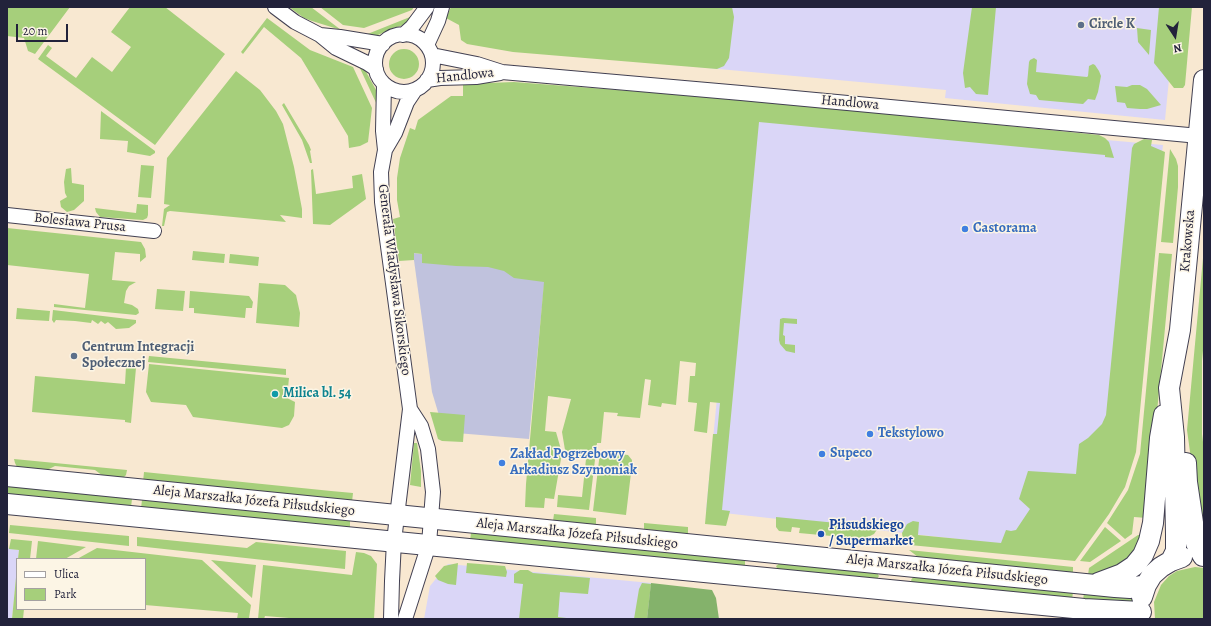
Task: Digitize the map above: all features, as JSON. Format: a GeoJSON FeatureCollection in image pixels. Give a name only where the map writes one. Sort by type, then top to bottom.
{"type":"FeatureCollection","features":[{"type":"Feature","properties":{"kind":"street"},"geometry":{"type":"LineString","coordinates":[[275,7],[295,22],[320,35],[336,48],[376,69]]}},
{"type":"Feature","properties":{"kind":"street"},"geometry":{"type":"LineString","coordinates":[[403,35],[412,27],[427,7]]}},
{"type":"Feature","properties":{"kind":"street"},"geometry":{"type":"LineString","coordinates":[[429,50],[442,7]]}},
{"type":"Feature","properties":{"kind":"street"},"geometry":{"type":"LineString","coordinates":[[320,35],[383,44]]}},
{"type":"Feature","properties":{"kind":"street"},"geometry":{"type":"LineString","coordinates":[[403,35],[414,36],[429,50],[433,60],[432,71],[428,80],[415,90],[409,92],[393,90],[384,84],[376,69],[376,58],[383,44],[392,37],[403,35]]}},
{"type":"Feature","properties":{"kind":"street","name":"Handlowa"},"geometry":{"type":"LineString","coordinates":[[429,50],[502,72],[1198,136]]}},
{"type":"Feature","properties":{"kind":"street","name":"Handlowa"},"geometry":{"type":"LineString","coordinates":[[428,80],[440,78],[476,77],[502,72]]}},
{"type":"Feature","properties":{"kind":"street","name":"Krakowska"},"geometry":{"type":"LineString","coordinates":[[1170,560],[1176,551],[1176,534],[1174,437],[1169,388],[1180,330],[1204,80]]}},
{"type":"Feature","properties":{"kind":"street","name":"Generała Władysława Sikorskiego"},"geometry":{"type":"LineString","coordinates":[[384,84],[383,131],[385,150],[382,172],[382,202],[410,409],[394,541],[391,619]]}},
{"type":"Feature","properties":{"kind":"street","name":"Generała Władysława Sikorskiego"},"geometry":{"type":"LineString","coordinates":[[385,150],[395,133],[407,102],[415,90]]}},
{"type":"Feature","properties":{"kind":"street","name":"Bolesława Prusa"},"geometry":{"type":"LineString","coordinates":[[7,215],[154,231]]}},
{"type":"Feature","properties":{"kind":"street","name":"Krakowska"},"geometry":{"type":"LineString","coordinates":[[1180,330],[1187,482],[1196,543],[1204,557]]}},
{"type":"Feature","properties":{"kind":"street"},"geometry":{"type":"LineString","coordinates":[[1093,585],[1122,574],[1134,566],[1143,555],[1150,542],[1160,438],[1169,388]]}},
{"type":"Feature","properties":{"kind":"street","name":"Generała Władysława Sikorskiego"},"geometry":{"type":"LineString","coordinates":[[405,619],[429,544],[433,492],[428,449],[421,426],[410,409]]}},
{"type":"Feature","properties":{"kind":"street","name":"Aleja Marszałka Józefa Piłsudskiego"},"geometry":{"type":"LineString","coordinates":[[7,476],[1093,585],[1130,588],[1146,585]]}},
{"type":"Feature","properties":{"kind":"street","name":"Aleja Marszałka Józefa Piłsudskiego"},"geometry":{"type":"LineString","coordinates":[[7,504],[429,544],[1142,615]]}},
{"type":"Feature","properties":{"kind":"street"},"geometry":{"type":"LineString","coordinates":[[1142,615],[1141,602],[1146,585],[1152,575],[1170,560],[1192,555],[1204,557]]}},
{"type":"Feature","properties":{"kind":"street"},"geometry":{"type":"LineString","coordinates":[[1084,609],[1108,619]]}},
{"type":"Feature","properties":{"kind":"shaded area"},"geometry":{"type":"Polygon","coordinates":[[[579,7],[1176,7],[1165,120],[945,98],[946,90],[643,62],[579,7]]]}},
{"type":"Feature","properties":{"kind":"shaded area"},"geometry":{"type":"Polygon","coordinates":[[[749,104],[982,129],[1163,145],[1126,439],[1074,552],[706,511],[728,285],[749,104]]]}},
{"type":"Feature","properties":{"kind":"shaded area"},"geometry":{"type":"Polygon","coordinates":[[[413,253],[546,266],[529,439],[444,432],[432,392],[413,253]]]}},
{"type":"Feature","properties":{"kind":"shaded area"},"geometry":{"type":"Polygon","coordinates":[[[7,548],[19,550],[18,558],[16,558],[16,580],[12,619],[7,619],[7,548]]]}},
{"type":"Feature","properties":{"kind":"shaded area"},"geometry":{"type":"Polygon","coordinates":[[[448,564],[651,583],[647,619],[424,619],[430,586],[448,564]]]}},
{"type":"Feature","properties":{"kind":"green space"},"geometry":{"type":"Polygon","coordinates":[[[7,7],[70,7],[35,54],[28,51],[24,38],[7,36],[7,7]]]}},
{"type":"Feature","properties":{"kind":"green space"},"geometry":{"type":"Polygon","coordinates":[[[130,7],[165,7],[225,54],[155,145],[38,59],[48,45],[52,48],[46,56],[76,78],[92,57],[112,72],[131,47],[111,32],[130,7]]]}},
{"type":"Feature","properties":{"kind":"green space"},"geometry":{"type":"Polygon","coordinates":[[[289,7],[311,7],[341,30],[304,18],[289,7]]]}},
{"type":"Feature","properties":{"kind":"green space"},"geometry":{"type":"Polygon","coordinates":[[[320,7],[414,7],[412,10],[364,28],[343,25],[320,7]]]}},
{"type":"Feature","properties":{"kind":"green space"},"geometry":{"type":"Polygon","coordinates":[[[451,7],[732,7],[734,17],[729,58],[724,66],[717,69],[513,52],[467,44],[461,40],[459,25],[446,18],[451,7]]]}},
{"type":"Feature","properties":{"kind":"green space"},"geometry":{"type":"Polygon","coordinates":[[[972,7],[996,7],[988,95],[976,94],[970,87],[965,88],[963,73],[972,7]]]}},
{"type":"Feature","properties":{"kind":"green space"},"geometry":{"type":"Polygon","coordinates":[[[1159,7],[1192,7],[1185,85],[1183,88],[1174,88],[1154,63],[1159,7]]]}},
{"type":"Feature","properties":{"kind":"green space"},"geometry":{"type":"Polygon","coordinates":[[[415,15],[404,25],[378,35],[365,35],[415,15]]]}},
{"type":"Feature","properties":{"kind":"green space"},"geometry":{"type":"Polygon","coordinates":[[[267,18],[310,50],[353,67],[372,108],[368,142],[360,146],[349,148],[348,136],[301,58],[264,27],[243,54],[241,52],[267,18]]]}},
{"type":"Feature","properties":{"kind":"green space"},"geometry":{"type":"Polygon","coordinates":[[[1137,28],[1151,30],[1149,55],[1138,42],[1137,28]]]}},
{"type":"Feature","properties":{"kind":"green space"},"geometry":{"type":"Polygon","coordinates":[[[404,49],[410,50],[418,58],[418,70],[410,78],[404,79],[398,78],[390,70],[389,64],[390,58],[398,50],[404,49]]]}},
{"type":"Feature","properties":{"kind":"green space"},"geometry":{"type":"Polygon","coordinates":[[[1034,58],[1037,60],[1036,72],[1087,77],[1089,66],[1093,64],[1095,65],[1101,76],[1095,100],[1088,99],[1083,104],[1039,100],[1036,95],[1030,94],[1027,84],[1029,62],[1034,58]]]}},
{"type":"Feature","properties":{"kind":"green space"},"geometry":{"type":"Polygon","coordinates":[[[358,64],[364,68],[376,90],[378,107],[358,64]]]}},
{"type":"Feature","properties":{"kind":"green space"},"geometry":{"type":"Polygon","coordinates":[[[236,71],[260,90],[276,111],[283,124],[294,167],[302,209],[302,218],[280,215],[286,222],[170,211],[167,212],[164,226],[162,226],[164,209],[170,205],[164,204],[167,158],[236,71]]]}},
{"type":"Feature","properties":{"kind":"green space"},"geometry":{"type":"Polygon","coordinates":[[[514,82],[749,100],[1099,135],[1109,142],[1114,158],[1105,157],[1105,155],[759,122],[722,510],[730,511],[726,526],[705,524],[713,434],[717,434],[720,403],[710,402],[707,433],[694,431],[697,403],[688,402],[690,376],[695,376],[696,363],[680,361],[676,405],[662,403],[661,407],[648,405],[651,380],[645,379],[640,418],[617,416],[618,413],[604,412],[601,443],[597,443],[589,510],[557,507],[558,495],[582,497],[586,459],[566,456],[562,432],[571,399],[548,396],[545,431],[556,432],[562,453],[554,499],[545,498],[544,508],[525,507],[544,282],[514,278],[504,271],[488,267],[422,263],[422,254],[414,253],[414,260],[399,261],[393,219],[400,217],[397,200],[397,178],[400,158],[410,128],[415,130],[418,120],[451,96],[463,96],[463,84],[514,82]]]}},
{"type":"Feature","properties":{"kind":"green space"},"geometry":{"type":"Polygon","coordinates":[[[1132,85],[1140,85],[1147,89],[1161,105],[1147,109],[1140,109],[1127,108],[1125,103],[1117,102],[1115,86],[1127,87],[1132,85]]]}},
{"type":"Feature","properties":{"kind":"green space"},"geometry":{"type":"Polygon","coordinates":[[[284,103],[309,145],[312,163],[310,163],[302,140],[282,105],[284,103]]]}},
{"type":"Feature","properties":{"kind":"green space"},"geometry":{"type":"Polygon","coordinates":[[[101,111],[155,151],[155,153],[150,156],[127,152],[128,141],[100,139],[101,111]]]}},
{"type":"Feature","properties":{"kind":"green space"},"geometry":{"type":"Polygon","coordinates":[[[1144,139],[1152,140],[1151,146],[1165,152],[1136,452],[1125,487],[1109,514],[1075,561],[910,545],[903,540],[902,533],[907,524],[913,521],[919,522],[918,535],[1001,543],[1006,530],[1016,530],[1030,509],[1019,499],[1028,471],[1076,474],[1079,444],[1088,438],[1102,424],[1106,415],[1132,148],[1134,144],[1144,139]]]}},
{"type":"Feature","properties":{"kind":"green space"},"geometry":{"type":"Polygon","coordinates":[[[1170,149],[1178,166],[1178,187],[1173,243],[1161,242],[1170,149]]]}},
{"type":"Feature","properties":{"kind":"green space"},"geometry":{"type":"Polygon","coordinates":[[[141,165],[154,166],[151,198],[138,197],[141,165]]]}},
{"type":"Feature","properties":{"kind":"green space"},"geometry":{"type":"Polygon","coordinates":[[[71,168],[72,183],[84,185],[84,201],[74,210],[67,212],[61,207],[60,201],[67,197],[64,182],[66,169],[71,168]]]}},
{"type":"Feature","properties":{"kind":"green space"},"geometry":{"type":"Polygon","coordinates":[[[313,169],[316,194],[353,188],[352,176],[362,174],[366,199],[330,225],[313,224],[311,170],[313,169]]]}},
{"type":"Feature","properties":{"kind":"green space"},"geometry":{"type":"Polygon","coordinates":[[[137,204],[148,205],[147,218],[143,220],[100,217],[95,208],[136,213],[137,204]]]}},
{"type":"Feature","properties":{"kind":"green space"},"geometry":{"type":"Polygon","coordinates":[[[7,228],[141,242],[145,249],[146,257],[140,262],[140,254],[115,252],[112,280],[136,282],[129,286],[126,291],[124,303],[132,305],[138,309],[139,313],[136,315],[54,307],[54,304],[85,308],[89,274],[7,265],[7,228]]]}},
{"type":"Feature","properties":{"kind":"green space"},"geometry":{"type":"Polygon","coordinates":[[[193,251],[225,254],[224,263],[192,260],[193,251]]]}},
{"type":"Feature","properties":{"kind":"green space"},"geometry":{"type":"Polygon","coordinates":[[[1159,253],[1172,254],[1147,518],[1134,517],[1132,534],[1125,539],[1107,523],[1128,490],[1140,454],[1159,253]]]}},
{"type":"Feature","properties":{"kind":"green space"},"geometry":{"type":"Polygon","coordinates":[[[230,254],[259,257],[258,266],[229,263],[230,254]]]}},
{"type":"Feature","properties":{"kind":"green space"},"geometry":{"type":"Polygon","coordinates":[[[1203,258],[1204,340],[1202,361],[1202,434],[1204,450],[1204,516],[1199,517],[1187,430],[1203,258]]]}},
{"type":"Feature","properties":{"kind":"green space"},"geometry":{"type":"Polygon","coordinates":[[[259,283],[285,285],[296,295],[300,313],[299,327],[256,323],[259,283]]]}},
{"type":"Feature","properties":{"kind":"green space"},"geometry":{"type":"Polygon","coordinates":[[[157,289],[185,291],[183,311],[155,309],[157,289]]]}},
{"type":"Feature","properties":{"kind":"green space"},"geometry":{"type":"Polygon","coordinates":[[[190,291],[249,296],[253,302],[252,308],[246,308],[245,318],[194,313],[194,308],[189,308],[190,291]]]}},
{"type":"Feature","properties":{"kind":"green space"},"geometry":{"type":"Polygon","coordinates":[[[17,308],[50,311],[49,321],[16,319],[17,308]]]}},
{"type":"Feature","properties":{"kind":"green space"},"geometry":{"type":"Polygon","coordinates":[[[53,310],[136,320],[136,323],[129,328],[116,329],[108,322],[105,324],[101,321],[98,324],[92,320],[91,323],[56,320],[54,323],[52,320],[53,310]]]}},
{"type":"Feature","properties":{"kind":"green space"},"geometry":{"type":"Polygon","coordinates":[[[780,319],[797,319],[797,324],[784,323],[783,335],[785,336],[785,344],[795,345],[795,353],[786,351],[780,344],[780,319]]]}},
{"type":"Feature","properties":{"kind":"green space"},"geometry":{"type":"Polygon","coordinates":[[[149,356],[286,369],[286,375],[148,362],[149,356]]]}},
{"type":"Feature","properties":{"kind":"green space"},"geometry":{"type":"Polygon","coordinates":[[[149,364],[289,378],[287,398],[295,402],[294,416],[289,425],[282,428],[193,417],[186,405],[151,402],[146,392],[149,364]]]}},
{"type":"Feature","properties":{"kind":"green space"},"geometry":{"type":"Polygon","coordinates":[[[126,367],[136,368],[131,423],[125,422],[125,420],[32,412],[35,376],[125,384],[126,367]]]}},
{"type":"Feature","properties":{"kind":"green space"},"geometry":{"type":"Polygon","coordinates":[[[430,412],[465,415],[463,442],[442,441],[438,439],[430,412]]]}},
{"type":"Feature","properties":{"kind":"green space"},"geometry":{"type":"Polygon","coordinates":[[[414,443],[417,443],[421,471],[421,487],[410,485],[414,443]]]}},
{"type":"Feature","properties":{"kind":"green space"},"geometry":{"type":"Polygon","coordinates":[[[600,452],[628,455],[632,460],[626,515],[593,511],[600,452]]]}},
{"type":"Feature","properties":{"kind":"green space"},"geometry":{"type":"Polygon","coordinates":[[[14,459],[127,470],[126,475],[123,478],[103,476],[95,470],[55,466],[47,470],[17,467],[14,459]]]}},
{"type":"Feature","properties":{"kind":"green space"},"geometry":{"type":"Polygon","coordinates":[[[144,472],[353,493],[352,502],[143,482],[144,472]]]}},
{"type":"Feature","properties":{"kind":"green space"},"geometry":{"type":"Polygon","coordinates":[[[7,486],[132,499],[131,507],[7,495],[7,486]]]}},
{"type":"Feature","properties":{"kind":"green space"},"geometry":{"type":"Polygon","coordinates":[[[142,500],[350,521],[350,527],[141,508],[142,500]]]}},
{"type":"Feature","properties":{"kind":"green space"},"geometry":{"type":"Polygon","coordinates":[[[554,514],[596,518],[596,525],[553,521],[554,514]]]}},
{"type":"Feature","properties":{"kind":"green space"},"geometry":{"type":"Polygon","coordinates":[[[776,517],[878,528],[874,534],[864,539],[799,533],[800,528],[792,527],[791,532],[779,531],[776,527],[776,517]]]}},
{"type":"Feature","properties":{"kind":"green space"},"geometry":{"type":"Polygon","coordinates":[[[644,523],[688,527],[688,534],[644,529],[644,523]]]}},
{"type":"Feature","properties":{"kind":"green space"},"geometry":{"type":"Polygon","coordinates":[[[10,525],[129,536],[129,546],[9,533],[10,525]]]}},
{"type":"Feature","properties":{"kind":"green space"},"geometry":{"type":"Polygon","coordinates":[[[1105,527],[1121,541],[1090,562],[1080,561],[1105,527]]]}},
{"type":"Feature","properties":{"kind":"green space"},"geometry":{"type":"Polygon","coordinates":[[[471,533],[741,559],[745,561],[745,565],[470,541],[471,533]]]}},
{"type":"Feature","properties":{"kind":"green space"},"geometry":{"type":"Polygon","coordinates":[[[1138,535],[1144,535],[1127,563],[1096,575],[1088,575],[1089,568],[1138,535]]]}},
{"type":"Feature","properties":{"kind":"green space"},"geometry":{"type":"Polygon","coordinates":[[[137,537],[247,548],[256,542],[346,551],[345,569],[137,546],[137,537]]]}},
{"type":"Feature","properties":{"kind":"green space"},"geometry":{"type":"Polygon","coordinates":[[[11,539],[32,541],[30,558],[18,558],[19,550],[9,549],[11,539]]]}},
{"type":"Feature","properties":{"kind":"green space"},"geometry":{"type":"Polygon","coordinates":[[[38,541],[86,547],[67,558],[36,558],[38,541]]]}},
{"type":"Feature","properties":{"kind":"green space"},"geometry":{"type":"Polygon","coordinates":[[[97,548],[202,560],[251,605],[249,618],[237,619],[238,613],[146,605],[146,558],[79,558],[97,548]]]}},
{"type":"Feature","properties":{"kind":"green space"},"geometry":{"type":"Polygon","coordinates":[[[909,550],[1073,567],[1073,573],[927,559],[918,557],[909,550]]]}},
{"type":"Feature","properties":{"kind":"green space"},"geometry":{"type":"Polygon","coordinates":[[[356,552],[371,556],[377,564],[374,619],[301,619],[265,616],[264,619],[258,619],[263,565],[352,575],[356,552]]]}},
{"type":"Feature","properties":{"kind":"green space"},"geometry":{"type":"Polygon","coordinates":[[[211,560],[256,565],[252,598],[211,560]]]}},
{"type":"Feature","properties":{"kind":"green space"},"geometry":{"type":"Polygon","coordinates":[[[458,563],[456,585],[438,580],[435,576],[444,566],[458,563]]]}},
{"type":"Feature","properties":{"kind":"green space"},"geometry":{"type":"Polygon","coordinates":[[[467,563],[505,566],[507,572],[506,577],[466,573],[467,563]]]}},
{"type":"Feature","properties":{"kind":"green space"},"geometry":{"type":"Polygon","coordinates":[[[780,563],[877,573],[879,576],[877,579],[778,570],[776,566],[780,563]]]}},
{"type":"Feature","properties":{"kind":"green space"},"geometry":{"type":"Polygon","coordinates":[[[1195,567],[1204,568],[1204,619],[1155,619],[1154,602],[1161,585],[1169,576],[1177,571],[1195,567]]]}},
{"type":"Feature","properties":{"kind":"green space"},"geometry":{"type":"Polygon","coordinates":[[[520,570],[528,570],[533,573],[590,578],[588,594],[560,592],[558,617],[575,619],[519,619],[523,584],[514,583],[514,574],[520,570]]]}},
{"type":"Feature","properties":{"kind":"green space"},"geometry":{"type":"Polygon","coordinates":[[[914,576],[1073,592],[1072,600],[912,582],[911,580],[914,576]]]}},
{"type":"Feature","properties":{"kind":"green space"},"geometry":{"type":"Polygon","coordinates":[[[16,577],[16,610],[24,610],[23,619],[12,619],[16,577]]]}},
{"type":"Feature","properties":{"kind":"green space"},"geometry":{"type":"Polygon","coordinates":[[[642,583],[651,584],[647,619],[634,619],[639,589],[642,583]]]}},
{"type":"Feature","properties":{"kind":"green space"},"geometry":{"type":"Polygon","coordinates":[[[651,583],[712,590],[716,598],[719,619],[647,619],[651,583]]]}},
{"type":"Feature","properties":{"kind":"green space"},"geometry":{"type":"Polygon","coordinates":[[[1084,593],[1133,597],[1135,604],[1083,600],[1084,593]]]}},
{"type":"Feature","properties":{"kind":"place","name":"Circle K"},"geometry":{"type":"Point","coordinates":[1081,25]}},
{"type":"Feature","properties":{"kind":"place","name":"Castorama"},"geometry":{"type":"Point","coordinates":[965,229]}},
{"type":"Feature","properties":{"kind":"place","name":"Centrum Integracji Społecznej"},"geometry":{"type":"Point","coordinates":[74,356]}},
{"type":"Feature","properties":{"kind":"place","name":"Milica bl. 54"},"geometry":{"type":"Point","coordinates":[275,394]}},
{"type":"Feature","properties":{"kind":"place","name":"Tekstylowo"},"geometry":{"type":"Point","coordinates":[870,434]}},
{"type":"Feature","properties":{"kind":"place","name":"Supeco"},"geometry":{"type":"Point","coordinates":[822,454]}},
{"type":"Feature","properties":{"kind":"place","name":"Zakład Pogrzebowy Arkadiusz Szymoniak"},"geometry":{"type":"Point","coordinates":[502,463]}},
{"type":"Feature","properties":{"kind":"place","name":"Piłsudskiego / Supermarket"},"geometry":{"type":"Point","coordinates":[821,534]}}]}
